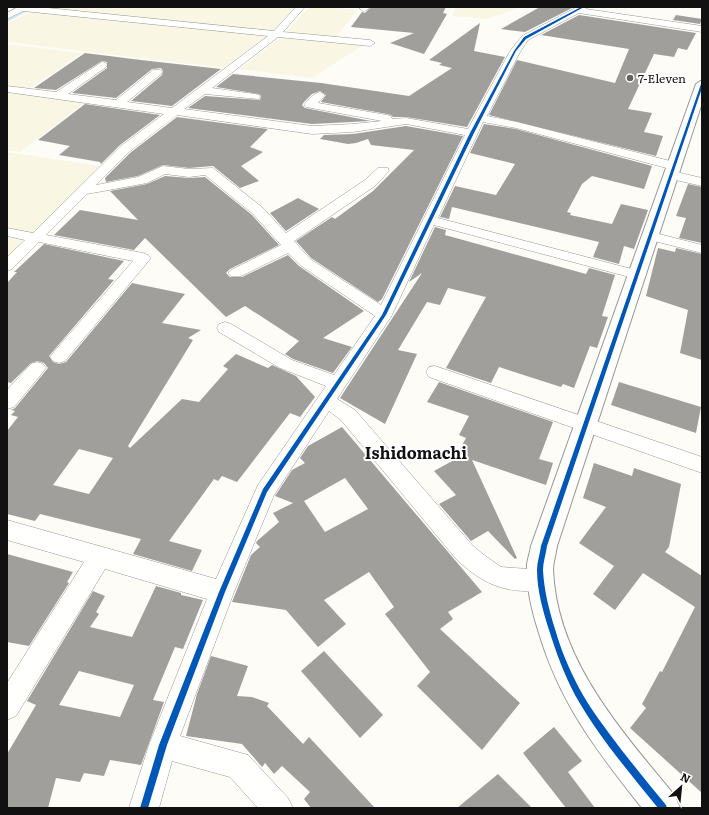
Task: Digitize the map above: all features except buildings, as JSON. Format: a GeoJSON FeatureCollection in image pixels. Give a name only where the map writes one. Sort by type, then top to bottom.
{"type":"FeatureCollection","features":[{"type":"Feature","properties":{"kind":"street"},"geometry":{"type":"LineString","coordinates":[[7,266],[37,238],[125,149],[276,34],[301,7]]}},
{"type":"Feature","properties":{"kind":"street"},"geometry":{"type":"LineString","coordinates":[[7,16],[23,8],[370,43]]}},
{"type":"Feature","properties":{"kind":"street"},"geometry":{"type":"LineString","coordinates":[[144,808],[163,745],[222,592],[265,491],[384,315],[514,51],[525,38],[573,10],[702,29]]}},
{"type":"Feature","properties":{"kind":"street"},"geometry":{"type":"LineString","coordinates":[[58,96],[102,65]]}},
{"type":"Feature","properties":{"kind":"street"},"geometry":{"type":"LineString","coordinates":[[116,105],[157,72]]}},
{"type":"Feature","properties":{"kind":"street"},"geometry":{"type":"LineString","coordinates":[[663,808],[584,704],[557,646],[549,618],[540,569],[544,546],[638,275],[702,84]]}},
{"type":"Feature","properties":{"kind":"street"},"geometry":{"type":"LineString","coordinates":[[7,89],[172,113],[312,130],[353,128],[406,121]]}},
{"type":"Feature","properties":{"kind":"street"},"geometry":{"type":"LineString","coordinates":[[202,90],[256,97]]}},
{"type":"Feature","properties":{"kind":"street"},"geometry":{"type":"LineString","coordinates":[[320,95],[310,105],[406,121],[476,126],[517,125],[673,171],[702,182]]}},
{"type":"Feature","properties":{"kind":"street"},"geometry":{"type":"LineString","coordinates":[[84,191],[142,180],[163,170],[189,173],[208,171],[258,211],[305,262],[384,315]]}},
{"type":"Feature","properties":{"kind":"street"},"geometry":{"type":"LineString","coordinates":[[236,273],[287,243],[370,183],[383,171]]}},
{"type":"Feature","properties":{"kind":"street"},"geometry":{"type":"LineString","coordinates":[[430,220],[638,275]]}},
{"type":"Feature","properties":{"kind":"street"},"geometry":{"type":"LineString","coordinates":[[7,232],[143,258],[59,357]]}},
{"type":"Feature","properties":{"kind":"street"},"geometry":{"type":"LineString","coordinates":[[651,236],[702,249]]}},
{"type":"Feature","properties":{"kind":"street"},"geometry":{"type":"LineString","coordinates":[[225,328],[286,364],[338,383]]}},
{"type":"Feature","properties":{"kind":"street"},"geometry":{"type":"LineString","coordinates":[[7,402],[37,368]]}},
{"type":"Feature","properties":{"kind":"street"},"geometry":{"type":"LineString","coordinates":[[435,372],[702,465]]}},
{"type":"Feature","properties":{"kind":"street"},"geometry":{"type":"LineString","coordinates":[[326,402],[338,407],[348,415],[465,553],[483,569],[502,579],[541,581]]}},
{"type":"Feature","properties":{"kind":"street"},"geometry":{"type":"LineString","coordinates":[[7,530],[222,592]]}},
{"type":"Feature","properties":{"kind":"street"},"geometry":{"type":"LineString","coordinates":[[7,707],[100,557]]}},
{"type":"Feature","properties":{"kind":"street"},"geometry":{"type":"LineString","coordinates":[[163,745],[238,765],[278,808]]}},
{"type":"Feature","properties":{"kind":"shaded area"},"geometry":{"type":"Polygon","coordinates":[[[295,7],[272,32],[36,8],[295,7]]]}},
{"type":"Feature","properties":{"kind":"shaded area"},"geometry":{"type":"Polygon","coordinates":[[[309,7],[358,10],[335,38],[285,33],[309,7]]]}},
{"type":"Feature","properties":{"kind":"shaded area"},"geometry":{"type":"Polygon","coordinates":[[[456,7],[520,7],[488,19],[452,16],[456,7]]]}},
{"type":"Feature","properties":{"kind":"shaded area"},"geometry":{"type":"Polygon","coordinates":[[[31,11],[268,35],[224,68],[7,42],[7,24],[31,11]]]}},
{"type":"Feature","properties":{"kind":"shaded area"},"geometry":{"type":"Polygon","coordinates":[[[282,36],[365,44],[312,78],[240,69],[282,36]]]}},
{"type":"Feature","properties":{"kind":"shaded area"},"geometry":{"type":"Polygon","coordinates":[[[7,44],[82,53],[27,90],[7,87],[7,44]]]}},
{"type":"Feature","properties":{"kind":"shaded area"},"geometry":{"type":"Polygon","coordinates":[[[7,92],[84,103],[20,152],[7,150],[7,92]]]}},
{"type":"Feature","properties":{"kind":"shaded area"},"geometry":{"type":"Polygon","coordinates":[[[7,152],[100,166],[91,178],[34,234],[7,229],[7,152]]]}},
{"type":"Feature","properties":{"kind":"shaded area"},"geometry":{"type":"Polygon","coordinates":[[[7,237],[26,240],[7,258],[7,237]]]}},
{"type":"Feature","properties":{"kind":"waterway"},"geometry":{"type":"LineString","coordinates":[[7,21],[33,7]]}},
{"type":"Feature","properties":{"kind":"cycle path"},"geometry":{"type":"LineString","coordinates":[[144,808],[163,745],[222,592],[265,491],[384,315],[472,133],[515,51],[525,38],[583,7]]}},
{"type":"Feature","properties":{"kind":"cycle path"},"geometry":{"type":"LineString","coordinates":[[663,808],[603,732],[577,691],[562,658],[549,621],[541,586],[540,567],[544,546],[702,84]]}},
{"type":"Feature","properties":{"kind":"place","name":"7-Eleven"},"geometry":{"type":"Point","coordinates":[630,78]}},
{"type":"Feature","properties":{"kind":"district","name":"Ishidomachi"},"geometry":{"type":"Point","coordinates":[416,452]}}]}
